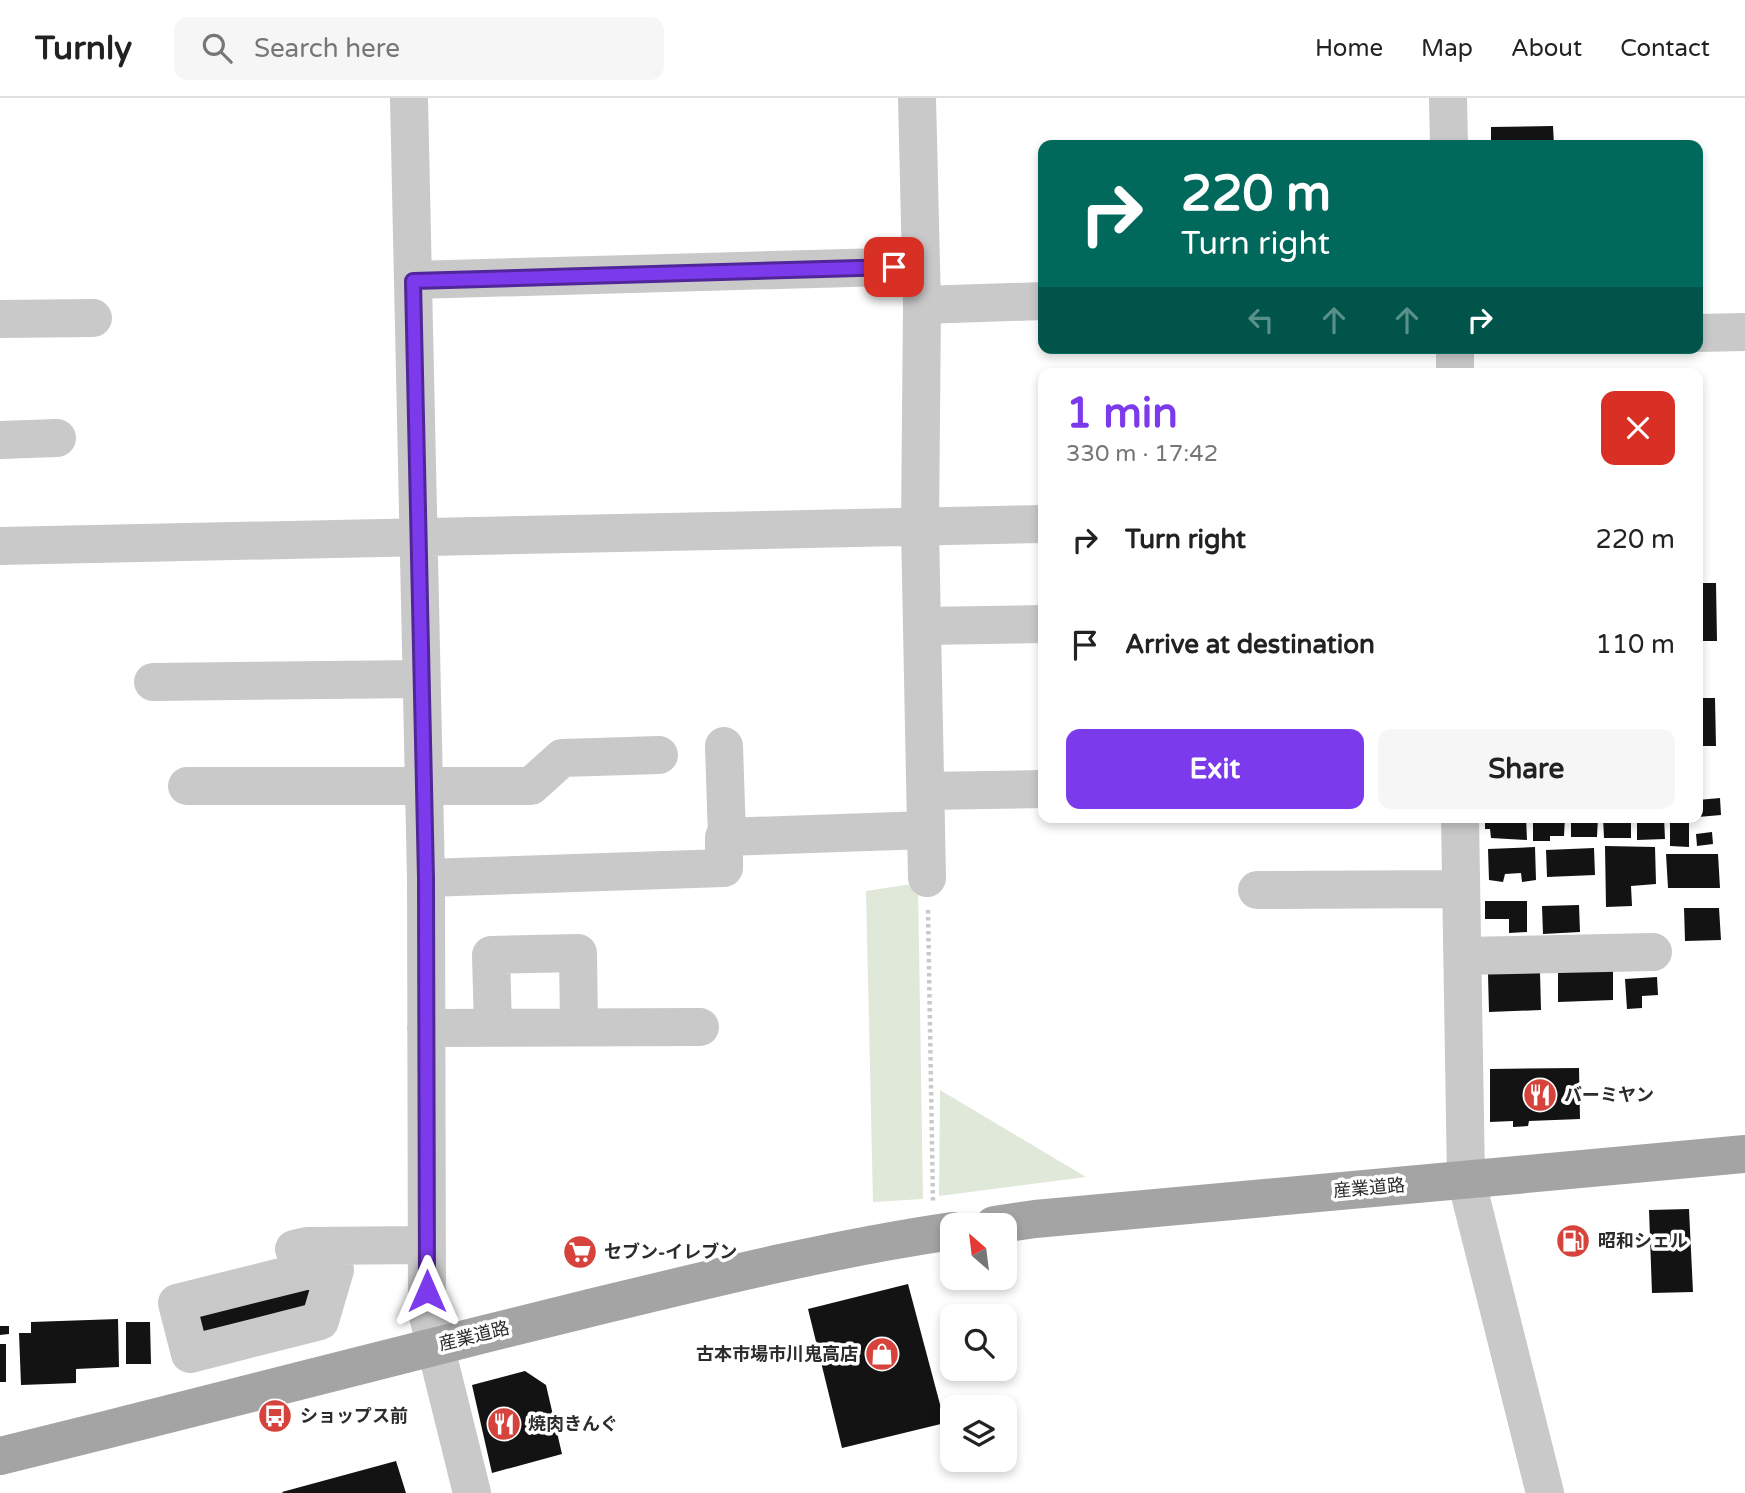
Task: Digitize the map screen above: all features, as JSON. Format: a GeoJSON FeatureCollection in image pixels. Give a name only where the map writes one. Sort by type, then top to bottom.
{"type":"FeatureCollection","features":[{"type":"Feature","properties":{"kind":"main road","name":"産業道路"},"geometry":{"type":"LineString","coordinates":[[1017,1222],[1745,1154]]}},
{"type":"Feature","properties":{"kind":"main road","name":"産業道路"},"geometry":{"type":"LineString","coordinates":[[0,1456],[703,1281],[843,1250],[940,1233]]}},
{"type":"Feature","properties":{"kind":"street"},"geometry":{"type":"LineString","coordinates":[[409,98],[426,878],[426,1312],[472,1493]]}},
{"type":"Feature","properties":{"kind":"street"},"geometry":{"type":"LineString","coordinates":[[917,98],[922,305],[920,527],[927,878]]}},
{"type":"Feature","properties":{"kind":"street"},"geometry":{"type":"LineString","coordinates":[[1448,98],[1449,140]]}},
{"type":"Feature","properties":{"kind":"street"},"geometry":{"type":"LineString","coordinates":[[413,281],[921,266]]}},
{"type":"Feature","properties":{"kind":"street"},"geometry":{"type":"LineString","coordinates":[[922,305],[1038,301]]}},
{"type":"Feature","properties":{"kind":"street"},"geometry":{"type":"LineString","coordinates":[[0,319],[93,318]]}},
{"type":"Feature","properties":{"kind":"street"},"geometry":{"type":"LineString","coordinates":[[1703,333],[1745,332]]}},
{"type":"Feature","properties":{"kind":"street"},"geometry":{"type":"LineString","coordinates":[[0,440],[57,438]]}},
{"type":"Feature","properties":{"kind":"street"},"geometry":{"type":"LineString","coordinates":[[0,546],[1038,524]]}},
{"type":"Feature","properties":{"kind":"street"},"geometry":{"type":"LineString","coordinates":[[922,626],[1038,624]]}},
{"type":"Feature","properties":{"kind":"street"},"geometry":{"type":"LineString","coordinates":[[153,682],[421,679]]}},
{"type":"Feature","properties":{"kind":"street"},"geometry":{"type":"LineString","coordinates":[[426,878],[724,868],[724,837],[727,836],[724,746]]}},
{"type":"Feature","properties":{"kind":"street"},"geometry":{"type":"LineString","coordinates":[[187,786],[531,786],[562,758],[659,755]]}},
{"type":"Feature","properties":{"kind":"street"},"geometry":{"type":"LineString","coordinates":[[926,791],[1038,789]]}},
{"type":"Feature","properties":{"kind":"street"},"geometry":{"type":"LineString","coordinates":[[1460,823],[1466,1179],[1545,1493]]}},
{"type":"Feature","properties":{"kind":"street"},"geometry":{"type":"LineString","coordinates":[[727,836],[926,830]]}},
{"type":"Feature","properties":{"kind":"street"},"geometry":{"type":"LineString","coordinates":[[1256,890],[1461,889]]}},
{"type":"Feature","properties":{"kind":"street"},"geometry":{"type":"LineString","coordinates":[[1464,956],[1653,952]]}},
{"type":"Feature","properties":{"kind":"street"},"geometry":{"type":"LineString","coordinates":[[493,1027],[491,955],[578,953],[579,1027]]}},
{"type":"Feature","properties":{"kind":"street"},"geometry":{"type":"LineString","coordinates":[[426,1028],[700,1027]]}},
{"type":"Feature","properties":{"kind":"street"},"geometry":{"type":"LineString","coordinates":[[273,1278],[274,1254],[307,1246],[427,1258]]}},
{"type":"Feature","properties":{"kind":"street"},"geometry":{"type":"LineString","coordinates":[[201,1405],[177,1303],[305,1271],[335,1270],[427,1258]]}},
{"type":"Feature","properties":{"kind":"street"},"geometry":{"type":"LineString","coordinates":[[335,1270],[320,1321],[335,1371]]}},
{"type":"Feature","properties":{"kind":"street"},"geometry":{"type":"LineString","coordinates":[[190,1354],[320,1321]]}},
{"type":"Feature","properties":{"kind":"path"},"geometry":{"type":"LineString","coordinates":[[927,878],[942,1213]]}},
{"type":"Feature","properties":{"kind":"shaded area"},"geometry":{"type":"Polygon","coordinates":[[[918,883],[923,1199],[873,1202],[866,891],[918,883]]]}},
{"type":"Feature","properties":{"kind":"shaded area"},"geometry":{"type":"Polygon","coordinates":[[[940,1090],[1086,1177],[939,1196],[940,1090]]]}},
{"type":"Feature","properties":{"kind":"building"},"geometry":{"type":"Polygon","coordinates":[[[1553,126],[1554,140],[1491,140],[1491,127],[1553,126]]]}},
{"type":"Feature","properties":{"kind":"building"},"geometry":{"type":"Polygon","coordinates":[[[1703,583],[1716,583],[1717,641],[1703,641],[1703,583]]]}},
{"type":"Feature","properties":{"kind":"building"},"geometry":{"type":"Polygon","coordinates":[[[1703,698],[1715,698],[1716,746],[1703,746],[1703,698]]]}},
{"type":"Feature","properties":{"kind":"building"},"geometry":{"type":"Polygon","coordinates":[[[1720,798],[1721,815],[1703,817],[1703,800],[1720,798]]]}},
{"type":"Feature","properties":{"kind":"building"},"geometry":{"type":"Polygon","coordinates":[[[1485,823],[1526,823],[1527,840],[1491,838],[1490,829],[1485,829],[1485,823]]]}},
{"type":"Feature","properties":{"kind":"building"},"geometry":{"type":"Polygon","coordinates":[[[1533,823],[1565,823],[1564,836],[1550,836],[1550,841],[1533,841],[1533,823]]]}},
{"type":"Feature","properties":{"kind":"building"},"geometry":{"type":"Polygon","coordinates":[[[1571,823],[1598,823],[1597,837],[1571,837],[1571,823]]]}},
{"type":"Feature","properties":{"kind":"building"},"geometry":{"type":"Polygon","coordinates":[[[1603,823],[1631,823],[1631,838],[1604,838],[1603,823]]]}},
{"type":"Feature","properties":{"kind":"building"},"geometry":{"type":"Polygon","coordinates":[[[1637,823],[1664,823],[1665,839],[1637,840],[1637,823]]]}},
{"type":"Feature","properties":{"kind":"building"},"geometry":{"type":"Polygon","coordinates":[[[1670,823],[1689,823],[1689,847],[1670,846],[1670,823]]]}},
{"type":"Feature","properties":{"kind":"building"},"geometry":{"type":"Polygon","coordinates":[[[1712,832],[1713,844],[1697,846],[1696,834],[1712,832]]]}},
{"type":"Feature","properties":{"kind":"building"},"geometry":{"type":"Polygon","coordinates":[[[1605,846],[1655,847],[1656,884],[1631,886],[1632,906],[1606,907],[1605,846]]]}},
{"type":"Feature","properties":{"kind":"building"},"geometry":{"type":"Polygon","coordinates":[[[1535,847],[1536,880],[1522,882],[1521,873],[1505,874],[1503,882],[1489,880],[1488,849],[1535,847]]]}},
{"type":"Feature","properties":{"kind":"building"},"geometry":{"type":"Polygon","coordinates":[[[1594,848],[1595,875],[1547,877],[1546,850],[1594,848]]]}},
{"type":"Feature","properties":{"kind":"building"},"geometry":{"type":"Polygon","coordinates":[[[1666,854],[1718,854],[1720,888],[1668,888],[1666,854]]]}},
{"type":"Feature","properties":{"kind":"building"},"geometry":{"type":"Polygon","coordinates":[[[1485,901],[1527,901],[1527,932],[1509,933],[1509,919],[1485,919],[1485,901]]]}},
{"type":"Feature","properties":{"kind":"building"},"geometry":{"type":"Polygon","coordinates":[[[1579,905],[1580,932],[1543,934],[1542,906],[1579,905]]]}},
{"type":"Feature","properties":{"kind":"building"},"geometry":{"type":"Polygon","coordinates":[[[1684,908],[1719,908],[1721,940],[1685,941],[1684,908]]]}},
{"type":"Feature","properties":{"kind":"building"},"geometry":{"type":"Polygon","coordinates":[[[1613,967],[1613,1000],[1558,1002],[1558,969],[1613,967]]]}},
{"type":"Feature","properties":{"kind":"building"},"geometry":{"type":"Polygon","coordinates":[[[1540,972],[1541,1010],[1489,1012],[1488,974],[1540,972]]]}},
{"type":"Feature","properties":{"kind":"building"},"geometry":{"type":"Polygon","coordinates":[[[1657,977],[1658,995],[1642,996],[1642,1008],[1627,1009],[1625,979],[1657,977]]]}},
{"type":"Feature","properties":{"kind":"building"},"geometry":{"type":"Polygon","coordinates":[[[1579,1068],[1580,1119],[1529,1121],[1528,1126],[1513,1127],[1513,1121],[1490,1122],[1490,1069],[1579,1068]]]}},
{"type":"Feature","properties":{"kind":"building"},"geometry":{"type":"Polygon","coordinates":[[[1689,1209],[1693,1292],[1652,1293],[1649,1210],[1689,1209]]]}},
{"type":"Feature","properties":{"kind":"building"},"geometry":{"type":"Polygon","coordinates":[[[311,1276],[319,1309],[189,1341],[181,1309],[311,1276]]]}},
{"type":"Feature","properties":{"kind":"building"},"geometry":{"type":"Polygon","coordinates":[[[908,1284],[940,1404],[940,1424],[842,1448],[808,1309],[908,1284]]]}},
{"type":"Feature","properties":{"kind":"building"},"geometry":{"type":"Polygon","coordinates":[[[118,1319],[119,1367],[76,1369],[76,1383],[21,1385],[19,1333],[31,1333],[31,1322],[118,1319]]]}},
{"type":"Feature","properties":{"kind":"building"},"geometry":{"type":"Polygon","coordinates":[[[126,1322],[150,1322],[151,1364],[126,1364],[126,1322]]]}},
{"type":"Feature","properties":{"kind":"building"},"geometry":{"type":"Polygon","coordinates":[[[0,1326],[9,1326],[9,1334],[0,1335],[0,1326]]]}},
{"type":"Feature","properties":{"kind":"building"},"geometry":{"type":"Polygon","coordinates":[[[0,1344],[6,1344],[6,1382],[0,1382],[0,1344]]]}},
{"type":"Feature","properties":{"kind":"building"},"geometry":{"type":"Polygon","coordinates":[[[525,1371],[546,1385],[562,1454],[492,1473],[472,1385],[525,1371]]]}},
{"type":"Feature","properties":{"kind":"building"},"geometry":{"type":"Polygon","coordinates":[[[396,1461],[406,1493],[282,1492],[396,1461]]]}},
{"type":"Feature","properties":{"kind":"place","name":"バーミヤン"},"geometry":{"type":"Point","coordinates":[1540,1095]}},
{"type":"Feature","properties":{"kind":"place","name":"昭和シェル"},"geometry":{"type":"Point","coordinates":[1573,1241]}},
{"type":"Feature","properties":{"kind":"place","name":"セブン-イレブン"},"geometry":{"type":"Point","coordinates":[580,1252]}},
{"type":"Feature","properties":{"kind":"place","name":"古本市場市川鬼高店"},"geometry":{"type":"Point","coordinates":[882,1354]}},
{"type":"Feature","properties":{"kind":"place","name":"ショップス前"},"geometry":{"type":"Point","coordinates":[275,1416]}},
{"type":"Feature","properties":{"kind":"place","name":"焼肉きんぐ"},"geometry":{"type":"Point","coordinates":[504,1424]}},
{"type":"Feature","properties":{"kind":"route"},"geometry":{"type":"LineString","coordinates":[[427,1291],[426,878],[413,281],[894,267]]}}]}
